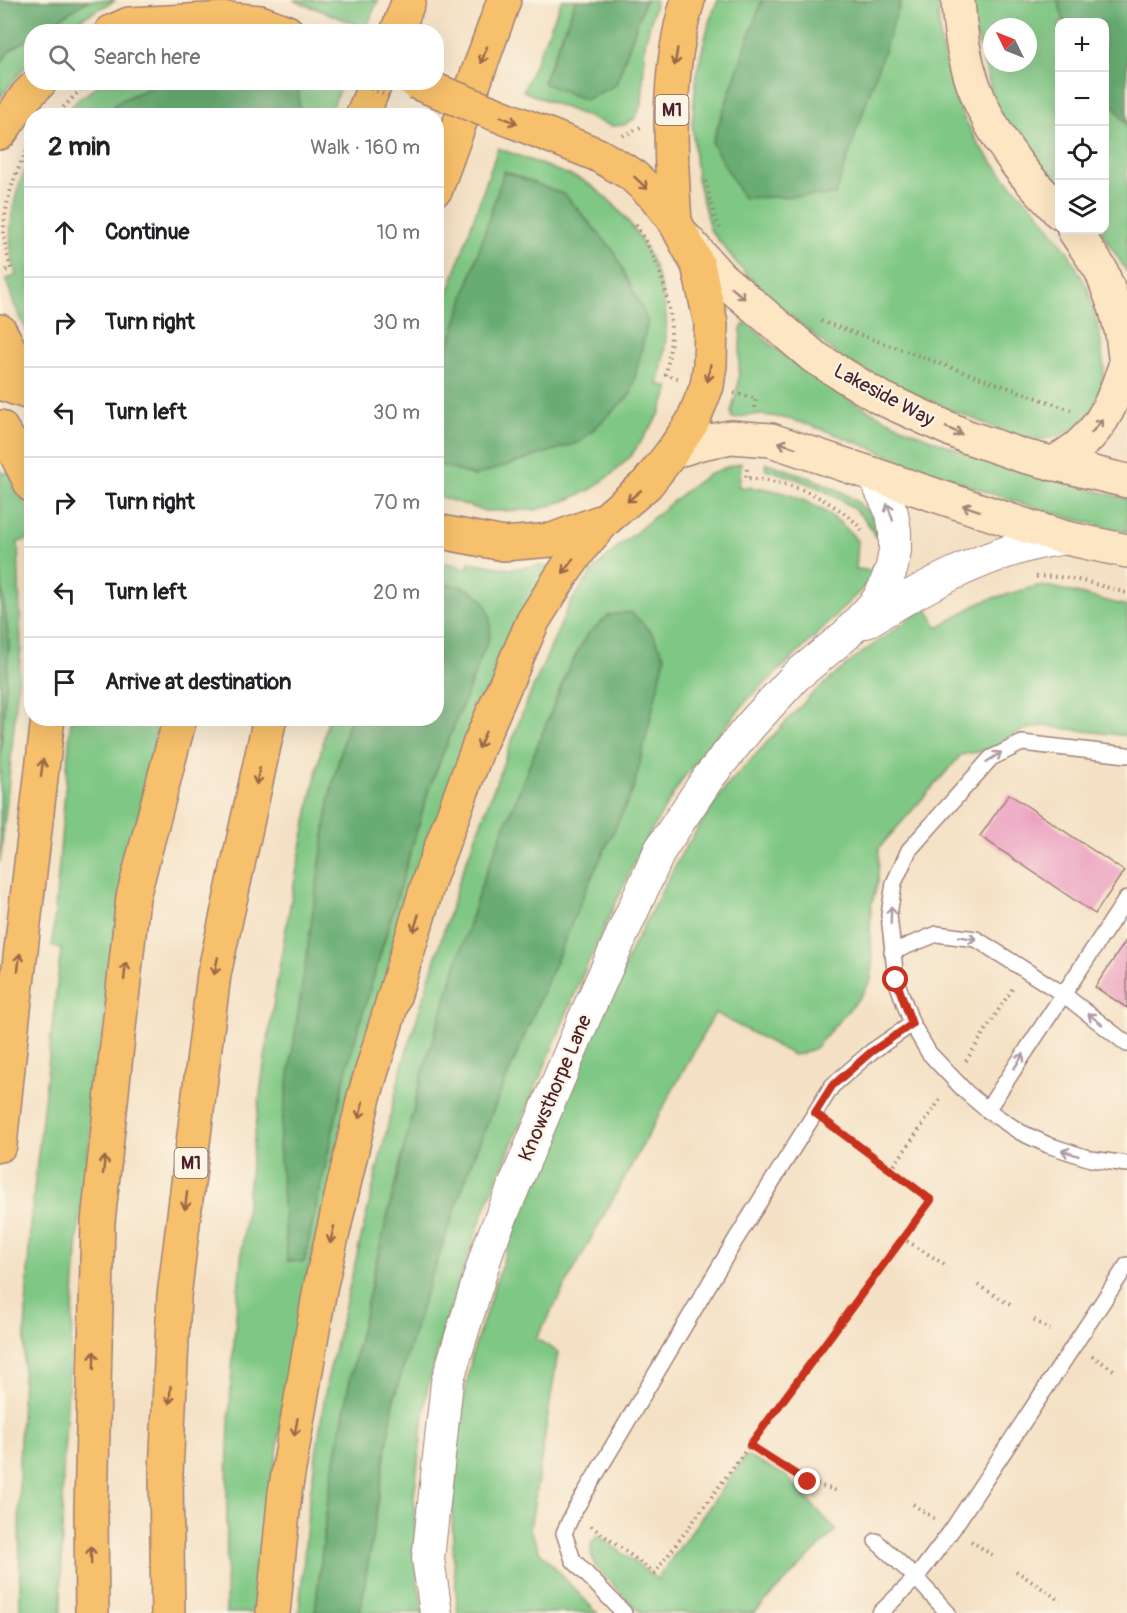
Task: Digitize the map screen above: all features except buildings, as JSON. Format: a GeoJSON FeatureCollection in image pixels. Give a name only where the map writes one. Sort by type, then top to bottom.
{"type":"FeatureCollection","features":[{"type":"Feature","properties":{"kind":"highway"},"geometry":{"type":"LineString","coordinates":[[126,24],[160,0]]}},
{"type":"Feature","properties":{"kind":"highway"},"geometry":{"type":"LineString","coordinates":[[400,24],[410,0]]}},
{"type":"Feature","properties":{"kind":"highway"},"geometry":{"type":"LineString","coordinates":[[444,167],[504,0]]}},
{"type":"Feature","properties":{"kind":"highway","name":"M1"},"geometry":{"type":"LineString","coordinates":[[679,229],[672,173],[672,127],[675,60],[688,0]]}},
{"type":"Feature","properties":{"kind":"highway"},"geometry":{"type":"LineString","coordinates":[[167,24],[226,19],[265,24]]}},
{"type":"Feature","properties":{"kind":"highway"},"geometry":{"type":"LineString","coordinates":[[0,133],[31,90]]}},
{"type":"Feature","properties":{"kind":"highway"},"geometry":{"type":"LineString","coordinates":[[365,108],[373,90]]}},
{"type":"Feature","properties":{"kind":"highway"},"geometry":{"type":"LineString","coordinates":[[273,1613],[285,1492],[320,1289],[364,1096],[430,877],[479,745],[534,621],[583,545],[605,520],[647,484],[672,452],[692,423],[711,365],[711,323],[698,265],[679,229],[655,196],[631,174],[598,155],[435,90]]}},
{"type":"Feature","properties":{"kind":"highway"},"geometry":{"type":"LineString","coordinates":[[0,331],[13,356],[24,369]]}},
{"type":"Feature","properties":{"kind":"highway"},"geometry":{"type":"LineString","coordinates":[[0,383],[24,391]]}},
{"type":"Feature","properties":{"kind":"highway"},"geometry":{"type":"LineString","coordinates":[[0,427],[24,470]]}},
{"type":"Feature","properties":{"kind":"highway"},"geometry":{"type":"LineString","coordinates":[[444,533],[504,544],[552,540],[605,520]]}},
{"type":"Feature","properties":{"kind":"highway"},"geometry":{"type":"LineString","coordinates":[[0,1145],[47,726]]}},
{"type":"Feature","properties":{"kind":"highway"},"geometry":{"type":"LineString","coordinates":[[92,1613],[91,1512],[98,1222],[133,897],[178,726]]}},
{"type":"Feature","properties":{"kind":"highway","name":"M1"},"geometry":{"type":"LineString","coordinates":[[168,1613],[166,1474],[174,1296],[214,974],[268,726]]}},
{"type":"Feature","properties":{"kind":"street"},"geometry":{"type":"LineString","coordinates":[[958,0],[962,44],[972,83],[988,121],[1015,162],[1055,208]]}},
{"type":"Feature","properties":{"kind":"street","name":"Lakeside Way"},"geometry":{"type":"LineString","coordinates":[[679,229],[720,277],[814,357],[879,397],[965,436],[1023,456],[1127,482]]}},
{"type":"Feature","properties":{"kind":"street"},"geometry":{"type":"LineString","coordinates":[[1053,464],[1080,445],[1099,425],[1126,370],[1122,333],[1115,307],[1101,270],[1077,234]]}},
{"type":"Feature","properties":{"kind":"street"},"geometry":{"type":"LineString","coordinates":[[672,452],[731,437],[771,440],[1027,526],[1066,538],[1127,551]]}},
{"type":"Feature","properties":{"kind":"street","name":"Knowsthorpe Lane"},"geometry":{"type":"LineString","coordinates":[[846,635],[877,601],[892,567],[896,550],[896,531],[892,513],[873,474]]}},
{"type":"Feature","properties":{"kind":"street","name":"Knowsthorpe Lane"},"geometry":{"type":"LineString","coordinates":[[436,1613],[428,1559],[447,1382],[489,1246],[584,1019],[660,850],[708,778],[752,725],[795,677],[846,635],[936,581],[993,557],[1031,545],[1066,538]]}},
{"type":"Feature","properties":{"kind":"lane"},"geometry":{"type":"LineString","coordinates":[[1127,755],[1022,743],[990,758],[909,850],[894,883],[889,915],[896,980],[912,1024],[929,1053],[966,1092],[987,1110],[1020,1132],[1048,1145],[1090,1159],[1127,1164]]}},
{"type":"Feature","properties":{"kind":"lane"},"geometry":{"type":"LineString","coordinates":[[987,1110],[1127,898]]}},
{"type":"Feature","properties":{"kind":"lane"},"geometry":{"type":"LineString","coordinates":[[892,952],[937,934],[976,939],[1063,994],[1127,1044]]}},
{"type":"Feature","properties":{"kind":"lane"},"geometry":{"type":"LineString","coordinates":[[624,1613],[573,1560],[564,1533],[573,1514],[736,1239],[832,1086],[871,1052],[912,1024]]}},
{"type":"Feature","properties":{"kind":"lane"},"geometry":{"type":"LineString","coordinates":[[880,1613],[916,1578],[952,1530],[1127,1265]]}},
{"type":"Feature","properties":{"kind":"lane"},"geometry":{"type":"LineString","coordinates":[[876,1541],[916,1578],[948,1613]]}},
{"type":"Feature","properties":{"kind":"path"},"geometry":{"type":"LineString","coordinates":[[63,108],[80,90]]}},
{"type":"Feature","properties":{"kind":"path"},"geometry":{"type":"LineString","coordinates":[[0,272],[11,269],[4,234],[5,211],[24,157]]}},
{"type":"Feature","properties":{"kind":"path"},"geometry":{"type":"LineString","coordinates":[[705,175],[715,218],[723,234]]}},
{"type":"Feature","properties":{"kind":"path"},"geometry":{"type":"LineString","coordinates":[[634,222],[650,247],[661,275],[670,314],[670,348],[666,375]]}},
{"type":"Feature","properties":{"kind":"path"},"geometry":{"type":"LineString","coordinates":[[816,320],[1080,413]]}},
{"type":"Feature","properties":{"kind":"path"},"geometry":{"type":"LineString","coordinates":[[746,478],[765,479],[795,486],[822,498],[846,514],[868,540]]}},
{"type":"Feature","properties":{"kind":"path"},"geometry":{"type":"LineString","coordinates":[[1028,577],[1076,579],[1127,593]]}},
{"type":"Feature","properties":{"kind":"path"},"geometry":{"type":"LineString","coordinates":[[573,1514],[655,1573],[931,1200],[815,1113]]}},
{"type":"Feature","properties":{"kind":"path"},"geometry":{"type":"LineString","coordinates":[[902,1238],[944,1264]]}},
{"type":"Feature","properties":{"kind":"path"},"geometry":{"type":"LineString","coordinates":[[978,1285],[1012,1306]]}},
{"type":"Feature","properties":{"kind":"path"},"geometry":{"type":"LineString","coordinates":[[1034,1320],[1050,1330]]}},
{"type":"Feature","properties":{"kind":"path"},"geometry":{"type":"LineString","coordinates":[[1092,1356],[1117,1371]]}},
{"type":"Feature","properties":{"kind":"path"},"geometry":{"type":"LineString","coordinates":[[750,1445],[808,1482],[838,1491]]}},
{"type":"Feature","properties":{"kind":"path"},"geometry":{"type":"LineString","coordinates":[[913,1504],[939,1521]]}},
{"type":"Feature","properties":{"kind":"path"},"geometry":{"type":"LineString","coordinates":[[970,1541],[995,1557]]}},
{"type":"Feature","properties":{"kind":"path"},"geometry":{"type":"LineString","coordinates":[[1016,1571],[1061,1601]]}},
{"type":"Feature","properties":{"kind":"green space"},"geometry":{"type":"Polygon","coordinates":[[[0,0],[116,0],[73,24],[24,24],[24,68],[0,98],[0,0]]]}},
{"type":"Feature","properties":{"kind":"green space"},"geometry":{"type":"Polygon","coordinates":[[[0,0],[89,0],[51,24],[24,24],[24,41],[9,51],[0,66],[0,0]]]}},
{"type":"Feature","properties":{"kind":"green space"},"geometry":{"type":"Polygon","coordinates":[[[293,0],[378,0],[368,24],[356,24],[293,0]]]}},
{"type":"Feature","properties":{"kind":"green space"},"geometry":{"type":"Polygon","coordinates":[[[562,0],[576,0],[543,82],[616,85],[645,0],[656,0],[645,43],[642,105],[634,119],[624,125],[611,126],[523,91],[562,0]]]}},
{"type":"Feature","properties":{"kind":"green space"},"geometry":{"type":"Polygon","coordinates":[[[576,0],[645,0],[616,85],[585,100],[543,83],[576,0]]]}},
{"type":"Feature","properties":{"kind":"green space"},"geometry":{"type":"Polygon","coordinates":[[[718,0],[762,0],[712,143],[899,9],[901,0],[937,0],[941,46],[962,114],[978,144],[1008,181],[1038,212],[1068,252],[1088,289],[1100,335],[1104,370],[1102,393],[1095,409],[1076,427],[1060,436],[1038,440],[1005,432],[913,394],[841,358],[776,303],[740,267],[710,230],[697,178],[692,124],[697,71],[710,19],[718,0]]]}},
{"type":"Feature","properties":{"kind":"green space"},"geometry":{"type":"Polygon","coordinates":[[[762,0],[901,0],[835,195],[743,198],[712,143],[762,0]]]}},
{"type":"Feature","properties":{"kind":"green space"},"geometry":{"type":"Polygon","coordinates":[[[967,0],[1058,0],[1063,18],[1055,18],[1055,183],[1037,167],[996,108],[986,72],[1037,72],[1037,18],[983,18],[983,60],[967,0]]]}},
{"type":"Feature","properties":{"kind":"green space"},"geometry":{"type":"Polygon","coordinates":[[[1058,0],[1127,0],[1127,125],[1109,99],[1109,18],[1063,18],[1058,0]]]}},
{"type":"Feature","properties":{"kind":"green space"},"geometry":{"type":"Polygon","coordinates":[[[92,90],[144,90],[117,102],[112,108],[70,108],[92,90]]]}},
{"type":"Feature","properties":{"kind":"green space"},"geometry":{"type":"Polygon","coordinates":[[[144,90],[298,90],[300,108],[112,108],[117,102],[144,90]]]}},
{"type":"Feature","properties":{"kind":"green space"},"geometry":{"type":"Polygon","coordinates":[[[298,90],[339,90],[332,108],[300,108],[298,90]]]}},
{"type":"Feature","properties":{"kind":"green space"},"geometry":{"type":"Polygon","coordinates":[[[1109,99],[1127,125],[1127,272],[1103,234],[1109,234],[1109,99]]]}},
{"type":"Feature","properties":{"kind":"green space"},"geometry":{"type":"Polygon","coordinates":[[[498,148],[582,180],[599,191],[627,221],[649,256],[657,276],[666,316],[666,341],[658,384],[670,388],[658,417],[630,457],[611,475],[590,490],[567,500],[536,510],[485,511],[444,498],[444,466],[474,476],[614,251],[565,195],[504,172],[444,361],[444,305],[498,148]]]}},
{"type":"Feature","properties":{"kind":"green space"},"geometry":{"type":"Polygon","coordinates":[[[504,171],[565,195],[614,251],[648,321],[631,394],[580,442],[474,476],[444,466],[444,361],[504,171]]]}},
{"type":"Feature","properties":{"kind":"green space"},"geometry":{"type":"Polygon","coordinates":[[[24,174],[24,325],[6,279],[16,276],[10,237],[12,213],[24,174]]]}},
{"type":"Feature","properties":{"kind":"green space"},"geometry":{"type":"Polygon","coordinates":[[[744,324],[748,324],[770,344],[818,380],[896,424],[994,462],[1127,499],[1127,532],[1073,519],[993,494],[799,422],[762,415],[732,418],[731,412],[738,386],[741,329],[744,324]]]}},
{"type":"Feature","properties":{"kind":"green space"},"geometry":{"type":"Polygon","coordinates":[[[741,463],[739,487],[764,488],[780,492],[817,507],[840,523],[858,542],[856,569],[876,571],[860,591],[799,652],[748,699],[683,778],[641,848],[587,965],[485,1208],[451,1306],[427,1390],[414,1496],[418,1583],[424,1613],[360,1613],[395,1395],[424,1298],[473,1158],[587,887],[634,788],[586,636],[567,672],[482,883],[422,1075],[350,1380],[328,1498],[315,1613],[299,1613],[309,1501],[327,1381],[401,1070],[460,878],[525,706],[570,603],[593,571],[618,547],[689,488],[706,476],[741,463]]]}},
{"type":"Feature","properties":{"kind":"green space"},"geometry":{"type":"Polygon","coordinates":[[[767,463],[816,480],[850,497],[864,508],[874,521],[881,536],[875,537],[868,524],[844,502],[812,485],[765,469],[767,463]]]}},
{"type":"Feature","properties":{"kind":"green space"},"geometry":{"type":"Polygon","coordinates":[[[0,469],[3,474],[14,469],[24,493],[24,541],[18,542],[21,648],[0,863],[0,759],[9,645],[0,568],[0,469]]]}},
{"type":"Feature","properties":{"kind":"green space"},"geometry":{"type":"Polygon","coordinates":[[[469,562],[510,569],[544,565],[547,568],[310,1262],[285,1395],[272,1489],[260,1613],[226,1613],[229,1423],[242,1246],[252,1157],[292,893],[326,726],[347,726],[330,795],[304,1262],[347,1067],[429,789],[490,635],[464,587],[444,584],[444,563],[468,568],[469,562]]]}},
{"type":"Feature","properties":{"kind":"green space"},"geometry":{"type":"Polygon","coordinates":[[[0,568],[9,645],[0,759],[0,568]]]}},
{"type":"Feature","properties":{"kind":"green space"},"geometry":{"type":"Polygon","coordinates":[[[444,584],[470,590],[478,595],[488,610],[490,635],[429,789],[347,1067],[304,1262],[287,1261],[279,1143],[330,795],[347,726],[444,726],[444,584]]]}},
{"type":"Feature","properties":{"kind":"green space"},"geometry":{"type":"Polygon","coordinates":[[[1037,586],[1052,587],[1127,606],[1127,736],[1044,726],[1023,730],[993,749],[961,755],[879,848],[878,881],[871,907],[870,932],[873,968],[870,982],[860,997],[815,1048],[793,1055],[715,1013],[536,1339],[558,1352],[530,1529],[540,1552],[597,1613],[458,1613],[452,1513],[455,1448],[472,1355],[507,1249],[598,1008],[605,1011],[633,946],[682,853],[725,788],[809,697],[855,658],[926,607],[938,628],[990,599],[1037,586]]]}},
{"type":"Feature","properties":{"kind":"green space"},"geometry":{"type":"Polygon","coordinates":[[[631,612],[652,633],[665,657],[634,788],[587,887],[473,1158],[424,1298],[395,1395],[360,1613],[315,1613],[328,1498],[350,1380],[375,1267],[422,1075],[482,883],[567,672],[586,636],[609,615],[631,612]]]}},
{"type":"Feature","properties":{"kind":"green space"},"geometry":{"type":"Polygon","coordinates":[[[70,726],[157,726],[112,959],[78,1234],[63,1469],[61,1613],[20,1613],[19,1463],[30,1226],[61,949],[52,947],[70,726]]]}},
{"type":"Feature","properties":{"kind":"green space"},"geometry":{"type":"Polygon","coordinates":[[[746,1456],[785,1475],[836,1530],[754,1613],[641,1613],[595,1566],[591,1544],[598,1535],[657,1579],[746,1456]]]}},
{"type":"Feature","properties":{"kind":"route"},"geometry":{"type":"LineString","coordinates":[[808,1482],[750,1445],[931,1200],[815,1113],[832,1086],[871,1052],[912,1024],[896,980]]}}]}
